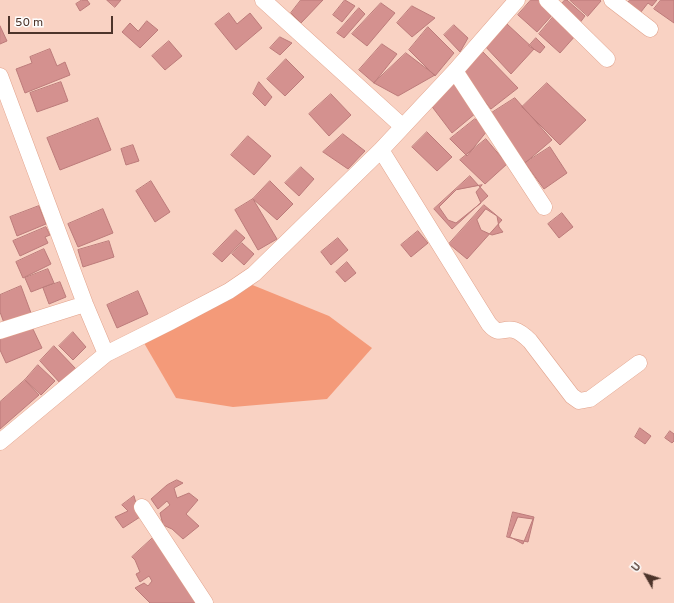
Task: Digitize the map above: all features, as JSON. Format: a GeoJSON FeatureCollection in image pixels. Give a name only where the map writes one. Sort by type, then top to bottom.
{"type":"FeatureCollection","features":[{"type":"Feature","properties":{"kind":"street"},"geometry":{"type":"LineString","coordinates":[[263,0],[402,126]]}},
{"type":"Feature","properties":{"kind":"street"},"geometry":{"type":"LineString","coordinates":[[0,442],[106,354],[229,291],[254,274],[382,150],[402,126],[455,72],[517,0]]}},
{"type":"Feature","properties":{"kind":"street"},"geometry":{"type":"LineString","coordinates":[[547,0],[607,59]]}},
{"type":"Feature","properties":{"kind":"street"},"geometry":{"type":"LineString","coordinates":[[612,0],[650,29]]}},
{"type":"Feature","properties":{"kind":"street"},"geometry":{"type":"LineString","coordinates":[[455,72],[544,207]]}},
{"type":"Feature","properties":{"kind":"street"},"geometry":{"type":"LineString","coordinates":[[0,76],[85,304],[106,354]]}},
{"type":"Feature","properties":{"kind":"street"},"geometry":{"type":"LineString","coordinates":[[382,150],[489,324],[499,332],[513,330],[530,341],[572,396],[579,400],[590,399],[639,363]]}},
{"type":"Feature","properties":{"kind":"street"},"geometry":{"type":"LineString","coordinates":[[0,331],[85,304]]}},
{"type":"Feature","properties":{"kind":"street"},"geometry":{"type":"LineString","coordinates":[[142,507],[205,603]]}},
{"type":"Feature","properties":{"kind":"shaded area"},"geometry":{"type":"Polygon","coordinates":[[[250,284],[329,316],[372,348],[327,399],[233,407],[176,398],[144,343],[250,284]]]}},
{"type":"Feature","properties":{"kind":"building"},"geometry":{"type":"Polygon","coordinates":[[[82,0],[87,0],[90,4],[80,11],[76,4],[82,0]]]}},
{"type":"Feature","properties":{"kind":"building"},"geometry":{"type":"Polygon","coordinates":[[[107,0],[121,0],[115,7],[107,0]]]}},
{"type":"Feature","properties":{"kind":"building"},"geometry":{"type":"Polygon","coordinates":[[[301,0],[323,0],[301,23],[291,13],[301,0]]]}},
{"type":"Feature","properties":{"kind":"building"},"geometry":{"type":"Polygon","coordinates":[[[345,0],[355,6],[342,22],[333,15],[345,0]]]}},
{"type":"Feature","properties":{"kind":"building"},"geometry":{"type":"Polygon","coordinates":[[[531,0],[540,0],[554,13],[537,32],[518,15],[531,0]]]}},
{"type":"Feature","properties":{"kind":"building"},"geometry":{"type":"Polygon","coordinates":[[[565,0],[567,0],[585,16],[579,24],[559,7],[565,0]]]}},
{"type":"Feature","properties":{"kind":"building"},"geometry":{"type":"Polygon","coordinates":[[[570,0],[600,0],[601,1],[588,16],[570,0]]]}},
{"type":"Feature","properties":{"kind":"building"},"geometry":{"type":"Polygon","coordinates":[[[630,0],[657,0],[652,6],[648,3],[637,17],[625,7],[630,0]]]}},
{"type":"Feature","properties":{"kind":"building"},"geometry":{"type":"Polygon","coordinates":[[[661,0],[674,0],[674,23],[654,9],[661,0]]]}},
{"type":"Feature","properties":{"kind":"building"},"geometry":{"type":"Polygon","coordinates":[[[381,3],[395,13],[367,46],[352,34],[381,3]]]}},
{"type":"Feature","properties":{"kind":"building"},"geometry":{"type":"Polygon","coordinates":[[[412,6],[435,18],[412,37],[397,23],[412,6]]]}},
{"type":"Feature","properties":{"kind":"building"},"geometry":{"type":"Polygon","coordinates":[[[359,8],[365,14],[344,38],[337,33],[359,8]]]}},
{"type":"Feature","properties":{"kind":"building"},"geometry":{"type":"Polygon","coordinates":[[[229,13],[237,24],[250,13],[262,28],[236,50],[215,24],[229,13]]]}},
{"type":"Feature","properties":{"kind":"building"},"geometry":{"type":"Polygon","coordinates":[[[554,16],[576,35],[560,53],[539,34],[554,16]]]}},
{"type":"Feature","properties":{"kind":"building"},"geometry":{"type":"Polygon","coordinates":[[[147,21],[158,30],[140,48],[122,32],[130,23],[138,31],[147,21]]]}},
{"type":"Feature","properties":{"kind":"building"},"geometry":{"type":"Polygon","coordinates":[[[507,24],[534,49],[511,74],[483,44],[507,24]]]}},
{"type":"Feature","properties":{"kind":"building"},"geometry":{"type":"Polygon","coordinates":[[[454,25],[468,38],[460,52],[444,35],[454,25]]]}},
{"type":"Feature","properties":{"kind":"building"},"geometry":{"type":"Polygon","coordinates":[[[0,26],[7,41],[0,44],[0,26]]]}},
{"type":"Feature","properties":{"kind":"building"},"geometry":{"type":"Polygon","coordinates":[[[428,27],[454,53],[435,76],[409,50],[428,27]]]}},
{"type":"Feature","properties":{"kind":"building"},"geometry":{"type":"Polygon","coordinates":[[[280,37],[292,43],[280,55],[270,48],[280,37]]]}},
{"type":"Feature","properties":{"kind":"building"},"geometry":{"type":"Polygon","coordinates":[[[536,38],[545,47],[540,53],[529,46],[536,38]]]}},
{"type":"Feature","properties":{"kind":"building"},"geometry":{"type":"Polygon","coordinates":[[[169,41],[182,56],[165,70],[152,56],[169,41]]]}},
{"type":"Feature","properties":{"kind":"building"},"geometry":{"type":"Polygon","coordinates":[[[382,44],[397,54],[374,83],[359,70],[382,44]]]}},
{"type":"Feature","properties":{"kind":"building"},"geometry":{"type":"Polygon","coordinates":[[[50,49],[57,66],[65,62],[70,75],[25,93],[16,69],[32,63],[30,57],[50,49]]]}},
{"type":"Feature","properties":{"kind":"building"},"geometry":{"type":"Polygon","coordinates":[[[483,52],[518,88],[491,109],[458,69],[483,52]]]}},
{"type":"Feature","properties":{"kind":"building"},"geometry":{"type":"Polygon","coordinates":[[[406,53],[435,75],[398,96],[374,83],[406,53]]]}},
{"type":"Feature","properties":{"kind":"building"},"geometry":{"type":"Polygon","coordinates":[[[286,59],[304,77],[285,96],[267,79],[286,59]]]}},
{"type":"Feature","properties":{"kind":"building"},"geometry":{"type":"Polygon","coordinates":[[[61,82],[68,101],[37,112],[30,93],[61,82]]]}},
{"type":"Feature","properties":{"kind":"building"},"geometry":{"type":"Polygon","coordinates":[[[259,82],[272,97],[265,106],[253,94],[259,82]]]}},
{"type":"Feature","properties":{"kind":"building"},"geometry":{"type":"Polygon","coordinates":[[[455,82],[476,113],[452,133],[430,104],[455,82]]]}},
{"type":"Feature","properties":{"kind":"building"},"geometry":{"type":"Polygon","coordinates":[[[547,83],[586,120],[560,145],[522,107],[547,83]]]}},
{"type":"Feature","properties":{"kind":"building"},"geometry":{"type":"Polygon","coordinates":[[[331,94],[351,115],[329,136],[309,114],[331,94]]]}},
{"type":"Feature","properties":{"kind":"building"},"geometry":{"type":"Polygon","coordinates":[[[515,98],[552,140],[525,163],[490,114],[515,98]]]}},
{"type":"Feature","properties":{"kind":"building"},"geometry":{"type":"Polygon","coordinates":[[[98,118],[111,150],[60,170],[47,138],[98,118]]]}},
{"type":"Feature","properties":{"kind":"building"},"geometry":{"type":"Polygon","coordinates":[[[475,119],[491,126],[467,156],[450,139],[475,119]]]}},
{"type":"Feature","properties":{"kind":"building"},"geometry":{"type":"Polygon","coordinates":[[[427,132],[452,157],[437,171],[412,147],[427,132]]]}},
{"type":"Feature","properties":{"kind":"building"},"geometry":{"type":"Polygon","coordinates":[[[343,134],[365,151],[348,169],[323,152],[343,134]]]}},
{"type":"Feature","properties":{"kind":"building"},"geometry":{"type":"Polygon","coordinates":[[[248,136],[271,156],[254,175],[231,155],[248,136]]]}},
{"type":"Feature","properties":{"kind":"building"},"geometry":{"type":"Polygon","coordinates":[[[486,139],[507,164],[485,184],[460,160],[486,139]]]}},
{"type":"Feature","properties":{"kind":"building"},"geometry":{"type":"Polygon","coordinates":[[[133,145],[139,161],[126,165],[121,149],[133,145]]]}},
{"type":"Feature","properties":{"kind":"building"},"geometry":{"type":"Polygon","coordinates":[[[550,147],[567,173],[544,189],[525,163],[550,147]]]}},
{"type":"Feature","properties":{"kind":"building"},"geometry":{"type":"Polygon","coordinates":[[[301,167],[314,179],[299,196],[285,183],[301,167]]]}},
{"type":"Feature","properties":{"kind":"building"},"geometry":{"type":"Polygon","coordinates":[[[470,176],[488,196],[452,229],[434,209],[470,176]]]}},
{"type":"Feature","properties":{"kind":"building"},"geometry":{"type":"Polygon","coordinates":[[[151,181],[170,212],[155,222],[136,191],[151,181]]]}},
{"type":"Feature","properties":{"kind":"building"},"geometry":{"type":"Polygon","coordinates":[[[270,181],[293,204],[277,220],[253,199],[270,181]]]}},
{"type":"Feature","properties":{"kind":"building"},"geometry":{"type":"Polygon","coordinates":[[[482,185],[476,192],[481,203],[456,223],[448,220],[439,207],[456,190],[482,185]]]}},
{"type":"Feature","properties":{"kind":"building"},"geometry":{"type":"Polygon","coordinates":[[[253,199],[277,239],[258,250],[235,210],[253,199]]]}},
{"type":"Feature","properties":{"kind":"building"},"geometry":{"type":"Polygon","coordinates":[[[484,205],[502,220],[467,259],[449,244],[484,205]]]}},
{"type":"Feature","properties":{"kind":"building"},"geometry":{"type":"Polygon","coordinates":[[[39,206],[46,224],[17,236],[10,217],[39,206]]]}},
{"type":"Feature","properties":{"kind":"building"},"geometry":{"type":"Polygon","coordinates":[[[103,209],[113,233],[78,247],[68,224],[103,209]]]}},
{"type":"Feature","properties":{"kind":"building"},"geometry":{"type":"Polygon","coordinates":[[[486,209],[497,216],[499,227],[503,232],[492,235],[481,230],[477,220],[486,209]]]}},
{"type":"Feature","properties":{"kind":"building"},"geometry":{"type":"Polygon","coordinates":[[[562,213],[573,227],[559,238],[548,224],[562,213]]]}},
{"type":"Feature","properties":{"kind":"building"},"geometry":{"type":"Polygon","coordinates":[[[46,227],[50,235],[45,237],[48,243],[20,256],[13,241],[46,227]]]}},
{"type":"Feature","properties":{"kind":"building"},"geometry":{"type":"Polygon","coordinates":[[[236,230],[245,238],[222,262],[213,254],[236,230]]]}},
{"type":"Feature","properties":{"kind":"building"},"geometry":{"type":"Polygon","coordinates":[[[418,231],[428,243],[411,257],[401,245],[418,231]]]}},
{"type":"Feature","properties":{"kind":"building"},"geometry":{"type":"Polygon","coordinates":[[[338,238],[348,250],[331,265],[321,252],[338,238]]]}},
{"type":"Feature","properties":{"kind":"building"},"geometry":{"type":"Polygon","coordinates":[[[109,241],[114,257],[83,267],[78,250],[109,241]]]}},
{"type":"Feature","properties":{"kind":"building"},"geometry":{"type":"Polygon","coordinates":[[[242,243],[254,254],[244,265],[232,254],[242,243]]]}},
{"type":"Feature","properties":{"kind":"building"},"geometry":{"type":"Polygon","coordinates":[[[44,249],[51,264],[23,278],[16,262],[44,249]]]}},
{"type":"Feature","properties":{"kind":"building"},"geometry":{"type":"Polygon","coordinates":[[[347,262],[356,273],[345,282],[336,272],[347,262]]]}},
{"type":"Feature","properties":{"kind":"building"},"geometry":{"type":"Polygon","coordinates":[[[48,269],[54,283],[31,292],[25,278],[48,269]]]}},
{"type":"Feature","properties":{"kind":"building"},"geometry":{"type":"Polygon","coordinates":[[[60,282],[66,297],[49,304],[43,288],[60,282]]]}},
{"type":"Feature","properties":{"kind":"building"},"geometry":{"type":"Polygon","coordinates":[[[21,286],[31,313],[4,323],[0,312],[0,295],[21,286]]]}},
{"type":"Feature","properties":{"kind":"building"},"geometry":{"type":"Polygon","coordinates":[[[138,291],[148,314],[117,328],[107,305],[138,291]]]}},
{"type":"Feature","properties":{"kind":"building"},"geometry":{"type":"Polygon","coordinates":[[[31,325],[42,348],[6,363],[0,350],[0,339],[31,325]]]}},
{"type":"Feature","properties":{"kind":"building"},"geometry":{"type":"Polygon","coordinates":[[[73,332],[86,347],[73,360],[59,346],[73,332]]]}},
{"type":"Feature","properties":{"kind":"building"},"geometry":{"type":"Polygon","coordinates":[[[54,346],[76,369],[61,384],[40,361],[54,346]]]}},
{"type":"Feature","properties":{"kind":"building"},"geometry":{"type":"Polygon","coordinates":[[[38,365],[55,381],[41,395],[25,380],[38,365]]]}},
{"type":"Feature","properties":{"kind":"building"},"geometry":{"type":"Polygon","coordinates":[[[25,380],[39,395],[0,429],[0,402],[25,380]]]}},
{"type":"Feature","properties":{"kind":"building"},"geometry":{"type":"Polygon","coordinates":[[[640,428],[651,436],[645,444],[635,437],[640,428]]]}},
{"type":"Feature","properties":{"kind":"building"},"geometry":{"type":"Polygon","coordinates":[[[670,431],[674,434],[674,441],[672,443],[665,438],[670,431]]]}},
{"type":"Feature","properties":{"kind":"building"},"geometry":{"type":"Polygon","coordinates":[[[177,480],[183,483],[174,488],[177,498],[189,493],[198,500],[186,514],[199,526],[183,539],[172,529],[163,525],[160,513],[170,505],[167,501],[158,509],[151,499],[167,485],[177,480]]]}},
{"type":"Feature","properties":{"kind":"building"},"geometry":{"type":"Polygon","coordinates":[[[134,496],[140,517],[123,528],[115,517],[128,511],[122,505],[134,496]]]}},
{"type":"Feature","properties":{"kind":"building"},"geometry":{"type":"Polygon","coordinates":[[[513,512],[534,517],[528,542],[507,537],[513,512]]]}},
{"type":"Feature","properties":{"kind":"building"},"geometry":{"type":"Polygon","coordinates":[[[518,517],[533,519],[523,544],[510,537],[518,517]]]}},
{"type":"Feature","properties":{"kind":"building"},"geometry":{"type":"Polygon","coordinates":[[[156,535],[198,603],[150,603],[135,588],[144,583],[148,586],[152,581],[149,576],[140,582],[136,574],[140,572],[135,560],[132,557],[156,535]]]}}]}
